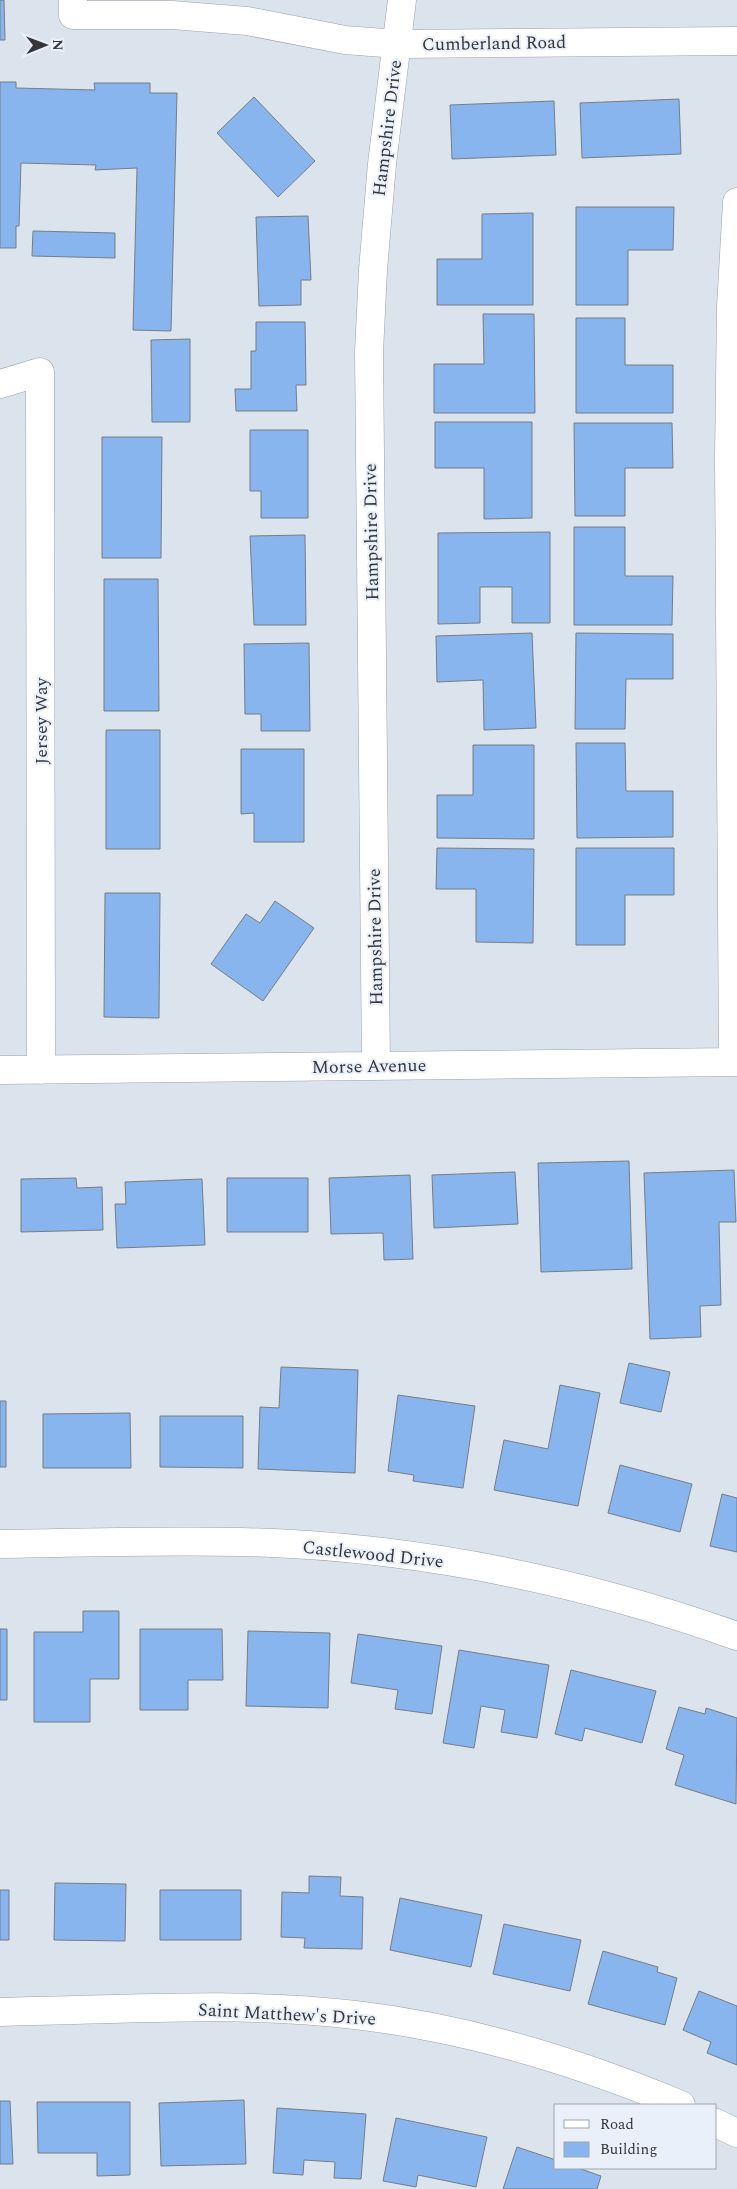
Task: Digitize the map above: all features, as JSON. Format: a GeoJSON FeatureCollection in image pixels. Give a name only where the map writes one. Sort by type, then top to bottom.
{"type":"FeatureCollection","features":[{"type":"Feature","properties":{"kind":"street","name":"Hampshire Drive"},"geometry":{"type":"LineString","coordinates":[[376,1066],[369,352],[372,270],[382,164],[402,0]]}},
{"type":"Feature","properties":{"kind":"street","name":"Cumberland Road"},"geometry":{"type":"LineString","coordinates":[[73,7],[247,21],[345,40],[397,44],[737,41]]}},
{"type":"Feature","properties":{"kind":"street"},"geometry":{"type":"LineString","coordinates":[[735,1062],[730,449],[731,308],[737,202]]}},
{"type":"Feature","properties":{"kind":"street","name":"Jersey Way"},"geometry":{"type":"LineString","coordinates":[[0,384],[40,372],[42,1070]]}},
{"type":"Feature","properties":{"kind":"street","name":"Morse Avenue"},"geometry":{"type":"LineString","coordinates":[[0,1070],[735,1062]]}},
{"type":"Feature","properties":{"kind":"street","name":"Castlewood Drive"},"geometry":{"type":"LineString","coordinates":[[0,1544],[242,1542],[354,1550],[466,1564],[548,1580],[684,1617],[737,1636]]}},
{"type":"Feature","properties":{"kind":"street","name":"Saint Matthew's Drive"},"geometry":{"type":"LineString","coordinates":[[0,2012],[240,2008],[353,2014],[428,2026],[538,2052],[610,2077],[678,2104]]}},
{"type":"Feature","properties":{"kind":"street"},"geometry":{"type":"LineString","coordinates":[[717,2124],[737,2134]]}},
{"type":"Feature","properties":{"kind":"building"},"geometry":{"type":"Polygon","coordinates":[[[0,0],[4,0],[5,40],[0,40],[0,0]]]}},
{"type":"Feature","properties":{"kind":"building"},"geometry":{"type":"Polygon","coordinates":[[[0,82],[16,82],[16,88],[95,90],[94,83],[150,83],[150,93],[177,93],[171,331],[133,330],[137,168],[95,170],[96,165],[21,163],[19,226],[16,226],[16,248],[0,248],[0,82]]]}},
{"type":"Feature","properties":{"kind":"building"},"geometry":{"type":"Polygon","coordinates":[[[254,97],[315,161],[278,197],[217,133],[254,97]]]}},
{"type":"Feature","properties":{"kind":"building"},"geometry":{"type":"Polygon","coordinates":[[[679,99],[681,154],[582,158],[580,103],[679,99]]]}},
{"type":"Feature","properties":{"kind":"building"},"geometry":{"type":"Polygon","coordinates":[[[554,101],[556,155],[452,159],[450,105],[554,101]]]}},
{"type":"Feature","properties":{"kind":"building"},"geometry":{"type":"Polygon","coordinates":[[[576,207],[674,207],[673,250],[628,250],[628,305],[576,305],[576,207]]]}},
{"type":"Feature","properties":{"kind":"building"},"geometry":{"type":"Polygon","coordinates":[[[533,213],[533,305],[437,305],[437,259],[482,259],[482,214],[533,213]]]}},
{"type":"Feature","properties":{"kind":"building"},"geometry":{"type":"Polygon","coordinates":[[[308,216],[311,280],[301,280],[301,305],[259,306],[256,217],[308,216]]]}},
{"type":"Feature","properties":{"kind":"building"},"geometry":{"type":"Polygon","coordinates":[[[33,231],[115,233],[115,258],[32,256],[33,231]]]}},
{"type":"Feature","properties":{"kind":"building"},"geometry":{"type":"Polygon","coordinates":[[[483,314],[534,314],[535,413],[434,413],[434,364],[484,364],[483,314]]]}},
{"type":"Feature","properties":{"kind":"building"},"geometry":{"type":"Polygon","coordinates":[[[576,318],[625,318],[625,365],[673,365],[673,413],[576,413],[576,318]]]}},
{"type":"Feature","properties":{"kind":"building"},"geometry":{"type":"Polygon","coordinates":[[[256,322],[305,322],[306,385],[296,385],[297,411],[236,411],[235,389],[251,389],[251,351],[256,351],[256,322]]]}},
{"type":"Feature","properties":{"kind":"building"},"geometry":{"type":"Polygon","coordinates":[[[190,339],[190,422],[152,422],[151,340],[190,339]]]}},
{"type":"Feature","properties":{"kind":"building"},"geometry":{"type":"Polygon","coordinates":[[[435,422],[532,422],[532,518],[484,519],[484,468],[435,468],[435,422]]]}},
{"type":"Feature","properties":{"kind":"building"},"geometry":{"type":"Polygon","coordinates":[[[574,423],[672,423],[673,468],[625,468],[625,516],[575,516],[574,423]]]}},
{"type":"Feature","properties":{"kind":"building"},"geometry":{"type":"Polygon","coordinates":[[[250,430],[308,430],[308,518],[261,518],[261,491],[250,491],[250,430]]]}},
{"type":"Feature","properties":{"kind":"building"},"geometry":{"type":"Polygon","coordinates":[[[102,437],[162,437],[161,558],[102,558],[102,437]]]}},
{"type":"Feature","properties":{"kind":"building"},"geometry":{"type":"Polygon","coordinates":[[[574,527],[625,527],[625,576],[673,576],[672,625],[574,625],[574,527]]]}},
{"type":"Feature","properties":{"kind":"building"},"geometry":{"type":"Polygon","coordinates":[[[550,532],[550,623],[512,623],[512,587],[480,587],[480,623],[438,624],[438,533],[550,532]]]}},
{"type":"Feature","properties":{"kind":"building"},"geometry":{"type":"Polygon","coordinates":[[[305,535],[306,625],[254,625],[250,536],[305,535]]]}},
{"type":"Feature","properties":{"kind":"building"},"geometry":{"type":"Polygon","coordinates":[[[104,579],[158,579],[159,711],[104,711],[104,579]]]}},
{"type":"Feature","properties":{"kind":"building"},"geometry":{"type":"Polygon","coordinates":[[[532,633],[536,728],[484,730],[483,680],[437,682],[436,636],[532,633]]]}},
{"type":"Feature","properties":{"kind":"building"},"geometry":{"type":"Polygon","coordinates":[[[576,633],[673,634],[673,679],[626,679],[625,729],[575,729],[576,633]]]}},
{"type":"Feature","properties":{"kind":"building"},"geometry":{"type":"Polygon","coordinates":[[[309,643],[310,731],[261,731],[261,714],[245,714],[244,644],[309,643]]]}},
{"type":"Feature","properties":{"kind":"building"},"geometry":{"type":"Polygon","coordinates":[[[106,730],[160,730],[160,849],[106,849],[106,730]]]}},
{"type":"Feature","properties":{"kind":"building"},"geometry":{"type":"Polygon","coordinates":[[[576,743],[625,743],[626,791],[673,791],[673,837],[577,838],[576,743]]]}},
{"type":"Feature","properties":{"kind":"building"},"geometry":{"type":"Polygon","coordinates":[[[473,745],[534,745],[534,839],[437,838],[437,795],[473,795],[473,745]]]}},
{"type":"Feature","properties":{"kind":"building"},"geometry":{"type":"Polygon","coordinates":[[[241,749],[304,749],[304,842],[254,842],[254,813],[241,814],[241,749]]]}},
{"type":"Feature","properties":{"kind":"building"},"geometry":{"type":"Polygon","coordinates":[[[437,848],[534,849],[533,943],[476,942],[476,889],[436,889],[437,848]]]}},
{"type":"Feature","properties":{"kind":"building"},"geometry":{"type":"Polygon","coordinates":[[[576,848],[674,848],[674,895],[625,895],[625,945],[576,945],[576,848]]]}},
{"type":"Feature","properties":{"kind":"building"},"geometry":{"type":"Polygon","coordinates":[[[105,893],[160,893],[159,1018],[104,1017],[105,893]]]}},
{"type":"Feature","properties":{"kind":"building"},"geometry":{"type":"Polygon","coordinates":[[[275,901],[314,928],[263,1001],[211,964],[246,914],[260,923],[275,901]]]}},
{"type":"Feature","properties":{"kind":"building"},"geometry":{"type":"Polygon","coordinates":[[[629,1161],[632,1269],[541,1272],[538,1163],[629,1161]]]}},
{"type":"Feature","properties":{"kind":"building"},"geometry":{"type":"Polygon","coordinates":[[[734,1170],[736,1222],[719,1222],[721,1305],[700,1306],[701,1337],[650,1339],[644,1173],[734,1170]]]}},
{"type":"Feature","properties":{"kind":"building"},"geometry":{"type":"Polygon","coordinates":[[[515,1172],[518,1224],[434,1228],[432,1175],[515,1172]]]}},
{"type":"Feature","properties":{"kind":"building"},"geometry":{"type":"Polygon","coordinates":[[[410,1175],[413,1259],[384,1260],[383,1233],[331,1234],[329,1178],[410,1175]]]}},
{"type":"Feature","properties":{"kind":"building"},"geometry":{"type":"Polygon","coordinates":[[[76,1178],[77,1188],[102,1187],[103,1230],[21,1232],[21,1179],[76,1178]]]}},
{"type":"Feature","properties":{"kind":"building"},"geometry":{"type":"Polygon","coordinates":[[[227,1178],[308,1178],[308,1232],[227,1232],[227,1178]]]}},
{"type":"Feature","properties":{"kind":"building"},"geometry":{"type":"Polygon","coordinates":[[[202,1179],[205,1245],[117,1248],[115,1204],[126,1204],[125,1182],[202,1179]]]}},
{"type":"Feature","properties":{"kind":"building"},"geometry":{"type":"Polygon","coordinates":[[[629,1363],[670,1372],[661,1412],[620,1403],[629,1363]]]}},
{"type":"Feature","properties":{"kind":"building"},"geometry":{"type":"Polygon","coordinates":[[[281,1367],[358,1370],[355,1473],[258,1469],[260,1407],[279,1408],[281,1367]]]}},
{"type":"Feature","properties":{"kind":"building"},"geometry":{"type":"Polygon","coordinates":[[[560,1385],[600,1393],[578,1506],[494,1490],[504,1440],[548,1449],[560,1385]]]}},
{"type":"Feature","properties":{"kind":"building"},"geometry":{"type":"Polygon","coordinates":[[[398,1395],[475,1406],[463,1488],[413,1481],[414,1475],[388,1471],[398,1395]]]}},
{"type":"Feature","properties":{"kind":"building"},"geometry":{"type":"Polygon","coordinates":[[[0,1401],[6,1401],[6,1467],[0,1467],[0,1401]]]}},
{"type":"Feature","properties":{"kind":"building"},"geometry":{"type":"Polygon","coordinates":[[[130,1413],[131,1468],[43,1468],[43,1414],[130,1413]]]}},
{"type":"Feature","properties":{"kind":"building"},"geometry":{"type":"Polygon","coordinates":[[[160,1416],[243,1416],[243,1468],[160,1467],[160,1416]]]}},
{"type":"Feature","properties":{"kind":"building"},"geometry":{"type":"Polygon","coordinates":[[[620,1465],[692,1484],[680,1532],[608,1513],[620,1465]]]}},
{"type":"Feature","properties":{"kind":"building"},"geometry":{"type":"Polygon","coordinates":[[[722,1494],[737,1498],[737,1552],[710,1546],[722,1494]]]}},
{"type":"Feature","properties":{"kind":"building"},"geometry":{"type":"Polygon","coordinates":[[[83,1611],[119,1611],[119,1679],[90,1679],[90,1722],[34,1722],[34,1632],[83,1632],[83,1611]]]}},
{"type":"Feature","properties":{"kind":"building"},"geometry":{"type":"Polygon","coordinates":[[[0,1629],[7,1629],[7,1700],[0,1700],[0,1629]]]}},
{"type":"Feature","properties":{"kind":"building"},"geometry":{"type":"Polygon","coordinates":[[[140,1629],[222,1629],[223,1680],[188,1680],[188,1710],[140,1710],[140,1629]]]}},
{"type":"Feature","properties":{"kind":"building"},"geometry":{"type":"Polygon","coordinates":[[[248,1631],[330,1633],[328,1708],[246,1706],[248,1631]]]}},
{"type":"Feature","properties":{"kind":"building"},"geometry":{"type":"Polygon","coordinates":[[[358,1634],[442,1646],[432,1714],[395,1709],[398,1690],[351,1683],[358,1634]]]}},
{"type":"Feature","properties":{"kind":"building"},"geometry":{"type":"Polygon","coordinates":[[[459,1650],[549,1665],[537,1738],[501,1732],[505,1710],[481,1706],[474,1748],[443,1743],[459,1650]]]}},
{"type":"Feature","properties":{"kind":"building"},"geometry":{"type":"Polygon","coordinates":[[[571,1670],[656,1691],[642,1743],[585,1728],[582,1741],[555,1734],[571,1670]]]}},
{"type":"Feature","properties":{"kind":"building"},"geometry":{"type":"Polygon","coordinates":[[[679,1707],[705,1714],[706,1708],[737,1718],[736,1804],[675,1785],[684,1755],[666,1749],[679,1707]]]}},
{"type":"Feature","properties":{"kind":"building"},"geometry":{"type":"Polygon","coordinates":[[[309,1876],[341,1877],[340,1896],[363,1897],[362,1949],[304,1948],[305,1938],[281,1937],[282,1892],[309,1893],[309,1876]]]}},
{"type":"Feature","properties":{"kind":"building"},"geometry":{"type":"Polygon","coordinates":[[[55,1883],[126,1884],[125,1941],[54,1940],[55,1883]]]}},
{"type":"Feature","properties":{"kind":"building"},"geometry":{"type":"Polygon","coordinates":[[[0,1890],[9,1890],[9,1940],[0,1940],[0,1890]]]}},
{"type":"Feature","properties":{"kind":"building"},"geometry":{"type":"Polygon","coordinates":[[[160,1890],[241,1890],[241,1940],[160,1940],[160,1890]]]}},
{"type":"Feature","properties":{"kind":"building"},"geometry":{"type":"Polygon","coordinates":[[[400,1898],[482,1915],[471,1967],[390,1950],[400,1898]]]}},
{"type":"Feature","properties":{"kind":"building"},"geometry":{"type":"Polygon","coordinates":[[[504,1924],[581,1940],[570,1991],[493,1974],[504,1924]]]}},
{"type":"Feature","properties":{"kind":"building"},"geometry":{"type":"Polygon","coordinates":[[[603,1951],[658,1967],[657,1972],[677,1978],[665,2025],[588,2004],[603,1951]]]}},
{"type":"Feature","properties":{"kind":"building"},"geometry":{"type":"Polygon","coordinates":[[[699,1991],[737,2006],[737,2065],[707,2053],[711,2042],[683,2030],[699,1991]]]}},
{"type":"Feature","properties":{"kind":"building"},"geometry":{"type":"Polygon","coordinates":[[[244,2100],[246,2164],[161,2166],[159,2103],[244,2100]]]}},
{"type":"Feature","properties":{"kind":"building"},"geometry":{"type":"Polygon","coordinates":[[[0,2101],[10,2101],[13,2164],[0,2164],[0,2101]]]}},
{"type":"Feature","properties":{"kind":"building"},"geometry":{"type":"Polygon","coordinates":[[[37,2102],[130,2102],[130,2175],[97,2176],[97,2153],[38,2153],[37,2102]]]}},
{"type":"Feature","properties":{"kind":"building"},"geometry":{"type":"Polygon","coordinates":[[[277,2108],[366,2114],[361,2179],[334,2178],[335,2162],[304,2160],[303,2175],[273,2173],[277,2108]]]}},
{"type":"Feature","properties":{"kind":"building"},"geometry":{"type":"Polygon","coordinates":[[[396,2118],[487,2137],[476,2187],[418,2175],[416,2187],[383,2181],[396,2118]]]}},
{"type":"Feature","properties":{"kind":"building"},"geometry":{"type":"Polygon","coordinates":[[[517,2147],[554,2159],[554,2169],[581,2169],[601,2176],[597,2189],[503,2189],[517,2147]]]}}]}
